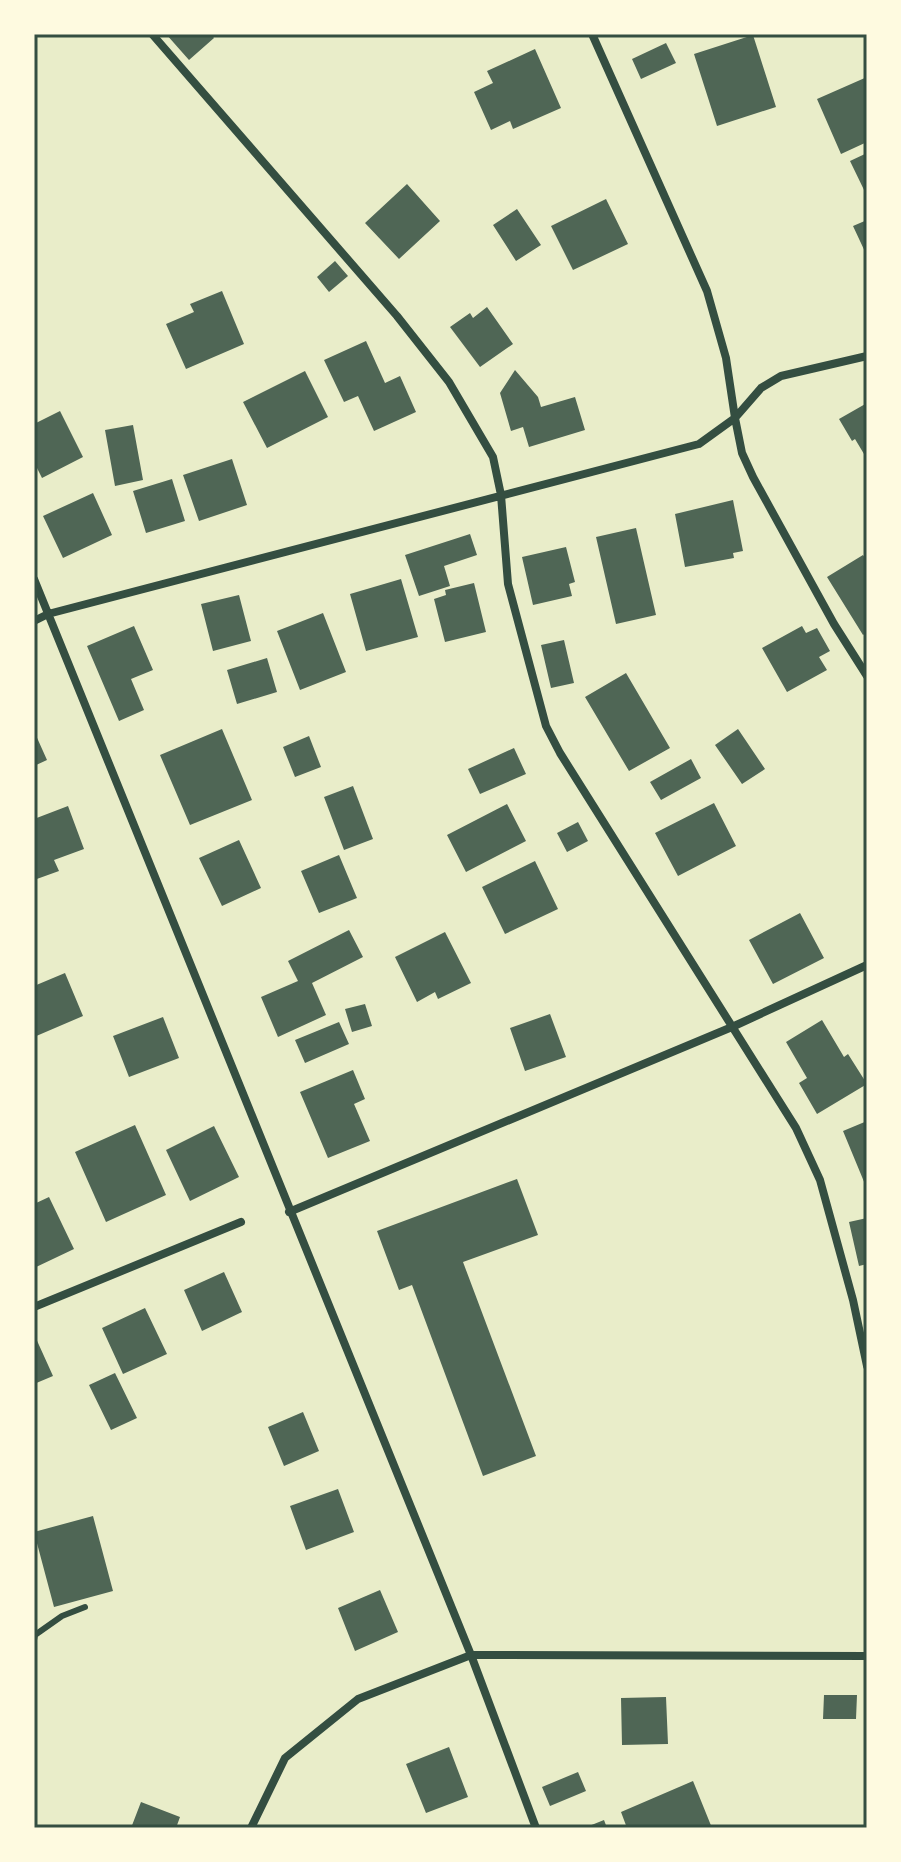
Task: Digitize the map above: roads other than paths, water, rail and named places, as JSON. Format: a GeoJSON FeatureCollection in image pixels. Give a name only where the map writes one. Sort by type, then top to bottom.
{"type":"FeatureCollection","features":[{"type":"Feature","properties":{"kind":"street"},"geometry":{"type":"LineString","coordinates":[[152,34],[397,316],[449,382],[493,457],[501,495],[508,584],[546,726],[796,1128],[820,1180],[853,1300],[867,1366]]}},
{"type":"Feature","properties":{"kind":"street"},"geometry":{"type":"LineString","coordinates":[[592,34],[707,291],[726,358],[742,453],[834,624],[867,676]]}},
{"type":"Feature","properties":{"kind":"street"},"geometry":{"type":"LineString","coordinates":[[34,621],[48,614],[699,444],[735,418],[761,388],[781,376],[867,356]]}},
{"type":"Feature","properties":{"kind":"street"},"geometry":{"type":"LineString","coordinates":[[34,579],[471,1655],[536,1828]]}},
{"type":"Feature","properties":{"kind":"street"},"geometry":{"type":"LineString","coordinates":[[289,1212],[732,1027],[867,965]]}},
{"type":"Feature","properties":{"kind":"street"},"geometry":{"type":"LineString","coordinates":[[34,1307],[241,1222]]}},
{"type":"Feature","properties":{"kind":"street"},"geometry":{"type":"LineString","coordinates":[[251,1828],[285,1758],[358,1699],[471,1655],[867,1656]]}},
{"type":"Feature","properties":{"kind":"lane"},"geometry":{"type":"LineString","coordinates":[[34,1640],[35,1635],[62,1616],[85,1607]]}}]}
